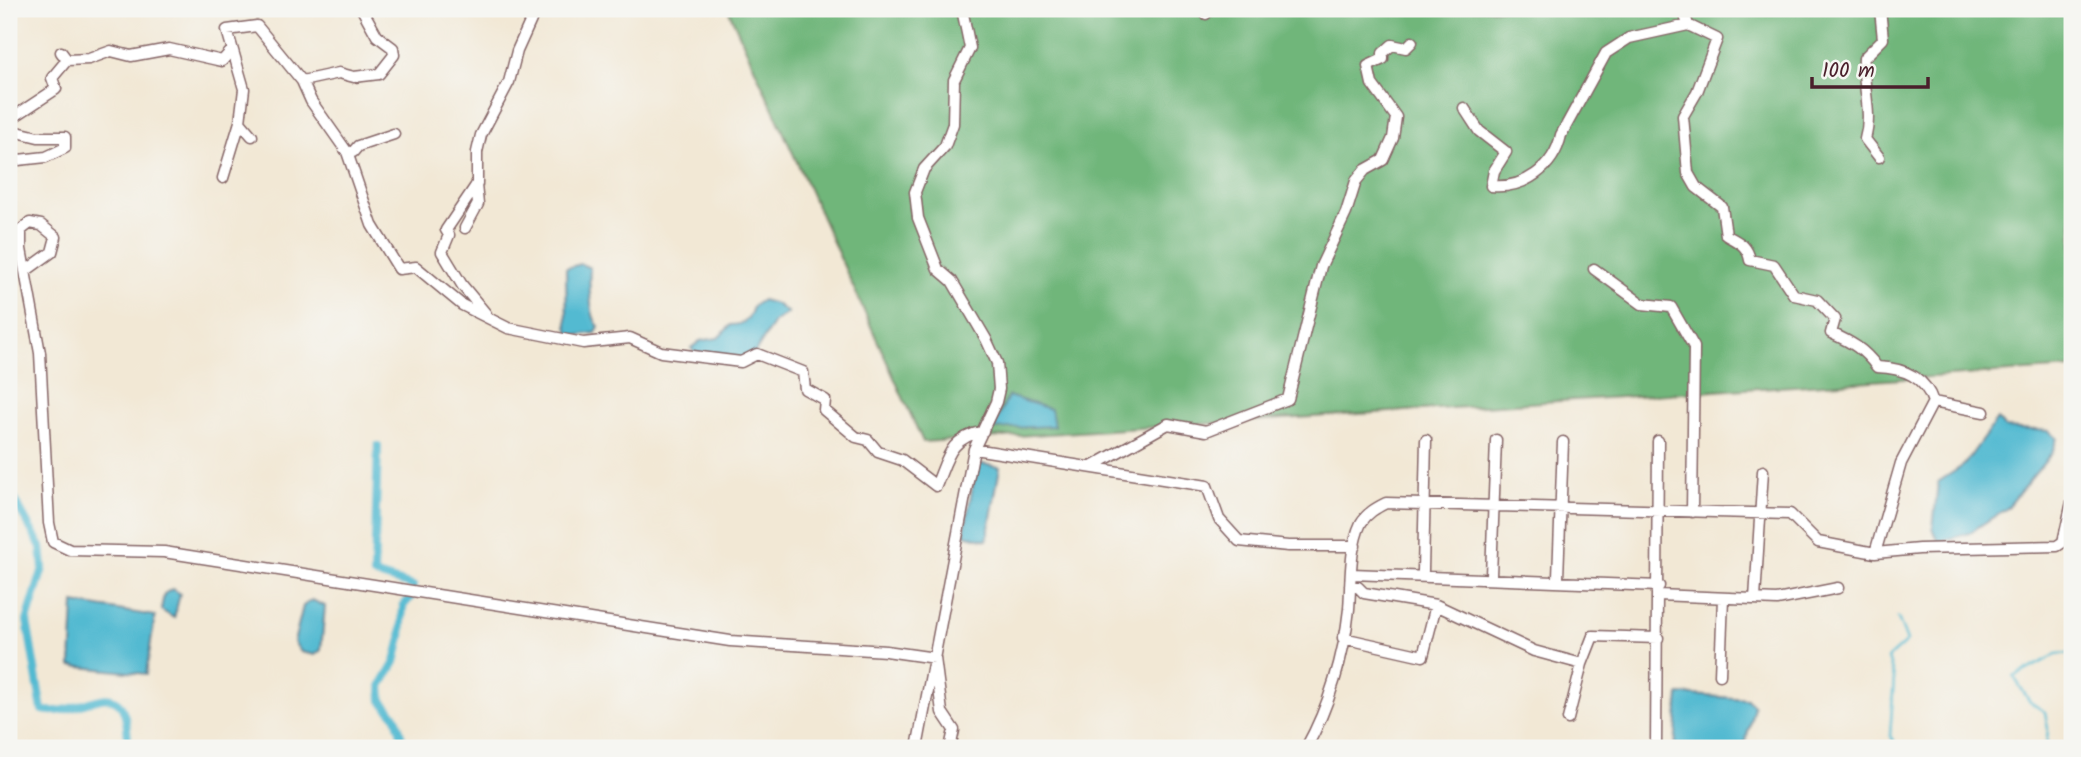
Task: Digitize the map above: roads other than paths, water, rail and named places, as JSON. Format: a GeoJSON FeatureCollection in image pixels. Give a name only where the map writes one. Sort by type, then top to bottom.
{"type":"FeatureCollection","features":[{"type":"Feature","properties":{"kind":"street"},"geometry":{"type":"LineString","coordinates":[[302,81],[339,74],[354,77],[379,74],[394,55],[393,48],[377,36],[362,9]]}},
{"type":"Feature","properties":{"kind":"street"},"geometry":{"type":"LineString","coordinates":[[465,228],[478,204],[477,152],[481,135],[509,82],[517,51],[531,20],[530,11],[534,9]]}},
{"type":"Feature","properties":{"kind":"street"},"geometry":{"type":"LineString","coordinates":[[918,748],[974,449],[999,389],[997,363],[952,281],[938,269],[918,218],[915,192],[924,169],[945,146],[953,124],[954,80],[970,48],[962,9]]}},
{"type":"Feature","properties":{"kind":"street"},"geometry":{"type":"LineString","coordinates":[[1683,9],[1688,25]]}},
{"type":"Feature","properties":{"kind":"street"},"geometry":{"type":"LineString","coordinates":[[1879,157],[1865,139],[1871,119],[1863,83],[1864,58],[1883,39],[1880,9]]}},
{"type":"Feature","properties":{"kind":"street"},"geometry":{"type":"LineString","coordinates":[[1464,108],[1479,131],[1506,152],[1494,171],[1491,186],[1518,185],[1537,174],[1558,148],[1561,135],[1606,53],[1629,38],[1688,25],[1717,39],[1697,92],[1683,116],[1688,173],[1696,187],[1721,207],[1726,235],[1738,239],[1751,260],[1774,265],[1794,295],[1816,300],[1835,318],[1831,333],[1849,344],[1862,347],[1877,367],[1894,368],[1917,379],[1928,387],[1933,402],[1901,463],[1875,553]]}},
{"type":"Feature","properties":{"kind":"street"},"geometry":{"type":"LineString","coordinates":[[223,178],[240,122],[244,89],[227,30],[257,26],[302,81],[311,101],[347,152],[372,225],[399,269],[416,267],[462,305],[508,328],[532,331],[556,340],[583,343],[630,338],[661,352],[741,362],[757,354],[778,360],[803,372],[805,389],[825,400],[824,410],[846,430],[868,440],[878,452],[902,460],[936,486],[954,443],[963,435],[983,431]]}},
{"type":"Feature","properties":{"kind":"street"},"geometry":{"type":"LineString","coordinates":[[1093,466],[1168,424],[1206,431],[1288,399],[1321,266],[1346,213],[1356,181],[1365,170],[1383,160],[1393,138],[1396,117],[1372,84],[1368,65],[1383,59],[1383,53],[1392,45],[1402,48],[1412,42]]}},
{"type":"Feature","properties":{"kind":"street"},"geometry":{"type":"LineString","coordinates":[[9,120],[56,89],[52,78],[64,56],[89,59],[111,51],[131,56],[169,49],[222,61],[232,50]]}},
{"type":"Feature","properties":{"kind":"street"},"geometry":{"type":"LineString","coordinates":[[240,122],[252,136]]}},
{"type":"Feature","properties":{"kind":"street"},"geometry":{"type":"LineString","coordinates":[[9,130],[38,137],[65,137],[65,148],[47,157],[9,161]]}},
{"type":"Feature","properties":{"kind":"street"},"geometry":{"type":"LineString","coordinates":[[347,152],[353,152],[358,146],[394,134]]}},
{"type":"Feature","properties":{"kind":"street"},"geometry":{"type":"LineString","coordinates":[[476,185],[446,230],[449,235],[442,252],[462,285],[493,322]]}},
{"type":"Feature","properties":{"kind":"street"},"geometry":{"type":"LineString","coordinates":[[1594,269],[1642,303],[1671,307],[1694,347],[1692,512]]}},
{"type":"Feature","properties":{"kind":"street"},"geometry":{"type":"LineString","coordinates":[[27,270],[40,353],[49,523],[53,542],[70,550],[164,552],[730,641],[886,651],[936,658]]}},
{"type":"Feature","properties":{"kind":"street"},"geometry":{"type":"LineString","coordinates":[[1933,402],[1984,412]]}},
{"type":"Feature","properties":{"kind":"street"},"geometry":{"type":"LineString","coordinates":[[1423,571],[1426,440]]}},
{"type":"Feature","properties":{"kind":"street"},"geometry":{"type":"LineString","coordinates":[[1491,576],[1496,440]]}},
{"type":"Feature","properties":{"kind":"street"},"geometry":{"type":"LineString","coordinates":[[1656,748],[1658,441]]}},
{"type":"Feature","properties":{"kind":"street"},"geometry":{"type":"LineString","coordinates":[[1558,578],[1563,442]]}},
{"type":"Feature","properties":{"kind":"street"},"geometry":{"type":"LineString","coordinates":[[974,449],[1207,486],[1219,519],[1239,541],[1288,546],[1355,547]]}},
{"type":"Feature","properties":{"kind":"street"},"geometry":{"type":"LineString","coordinates":[[1755,600],[1763,471]]}},
{"type":"Feature","properties":{"kind":"street"},"geometry":{"type":"LineString","coordinates":[[1306,748],[1329,699],[1343,638],[1355,547],[1361,524],[1370,512],[1386,503],[1790,514],[1818,542],[1875,553],[1919,549],[2057,546],[2063,542],[2072,502]]}},
{"type":"Feature","properties":{"kind":"street"},"geometry":{"type":"LineString","coordinates":[[1352,573],[1658,590],[1755,600],[1777,600],[1838,588]]}},
{"type":"Feature","properties":{"kind":"street"},"geometry":{"type":"LineString","coordinates":[[1350,586],[1358,587],[1364,593],[1436,605],[1534,651],[1582,664]]}},
{"type":"Feature","properties":{"kind":"street"},"geometry":{"type":"LineString","coordinates":[[1720,675],[1723,598]]}},
{"type":"Feature","properties":{"kind":"street"},"geometry":{"type":"LineString","coordinates":[[1343,638],[1423,656],[1436,605]]}},
{"type":"Feature","properties":{"kind":"street"},"geometry":{"type":"LineString","coordinates":[[1568,719],[1582,664],[1593,636],[1658,638]]}},
{"type":"Feature","properties":{"kind":"street"},"geometry":{"type":"LineString","coordinates":[[936,658],[942,712],[954,730],[950,748]]}},
{"type":"Feature","properties":{"kind":"water"},"geometry":{"type":"Polygon","coordinates":[[[581,264],[590,268],[591,307],[599,326],[596,333],[570,336],[567,326],[566,268],[581,264]]]}},
{"type":"Feature","properties":{"kind":"water"},"geometry":{"type":"Polygon","coordinates":[[[762,300],[776,304],[788,313],[774,322],[754,354],[742,360],[695,353],[691,348],[700,341],[718,338],[731,325],[743,322],[748,318],[753,306],[762,300]]]}},
{"type":"Feature","properties":{"kind":"water"},"geometry":{"type":"Polygon","coordinates":[[[1008,396],[1051,409],[1054,426],[993,429],[1008,396]]]}},
{"type":"Feature","properties":{"kind":"water"},"geometry":{"type":"Polygon","coordinates":[[[1997,419],[2005,428],[2049,431],[2057,438],[2052,453],[2007,508],[1969,533],[1939,542],[1933,528],[1938,482],[1964,465],[1997,419]]]}},
{"type":"Feature","properties":{"kind":"water"},"geometry":{"type":"Polygon","coordinates":[[[977,463],[1000,467],[987,540],[964,534],[977,463]]]}},
{"type":"Feature","properties":{"kind":"water"},"geometry":{"type":"Polygon","coordinates":[[[172,589],[180,594],[174,618],[161,610],[164,594],[172,589]]]}},
{"type":"Feature","properties":{"kind":"water"},"geometry":{"type":"Polygon","coordinates":[[[312,600],[325,606],[321,650],[315,655],[301,652],[294,642],[303,606],[312,600]]]}},
{"type":"Feature","properties":{"kind":"water"},"geometry":{"type":"Polygon","coordinates":[[[74,603],[155,616],[146,674],[71,666],[74,603]]]}},
{"type":"Feature","properties":{"kind":"water"},"geometry":{"type":"Polygon","coordinates":[[[1679,694],[1747,699],[1754,706],[1744,748],[1675,748],[1679,694]]]}},
{"type":"Feature","properties":{"kind":"waterway"},"geometry":{"type":"LineString","coordinates":[[378,446],[374,574],[413,586]]}},
{"type":"Feature","properties":{"kind":"waterway"},"geometry":{"type":"LineString","coordinates":[[9,490],[41,547],[43,568],[27,621],[42,710],[57,711],[100,699],[112,699],[120,705],[126,721],[128,748]]}},
{"type":"Feature","properties":{"kind":"waterway"},"geometry":{"type":"LineString","coordinates":[[396,748],[402,738],[396,717],[382,701],[381,686],[395,662],[401,638],[403,606],[410,598]]}},
{"type":"Feature","properties":{"kind":"waterway"},"geometry":{"type":"LineString","coordinates":[[1898,618],[1907,641],[1888,658],[1894,678],[1890,736],[1898,748]]}},
{"type":"Feature","properties":{"kind":"waterway"},"geometry":{"type":"LineString","coordinates":[[2046,748],[2048,729],[2045,712],[2030,702],[2014,677],[2057,654],[2072,653]]}}]}
